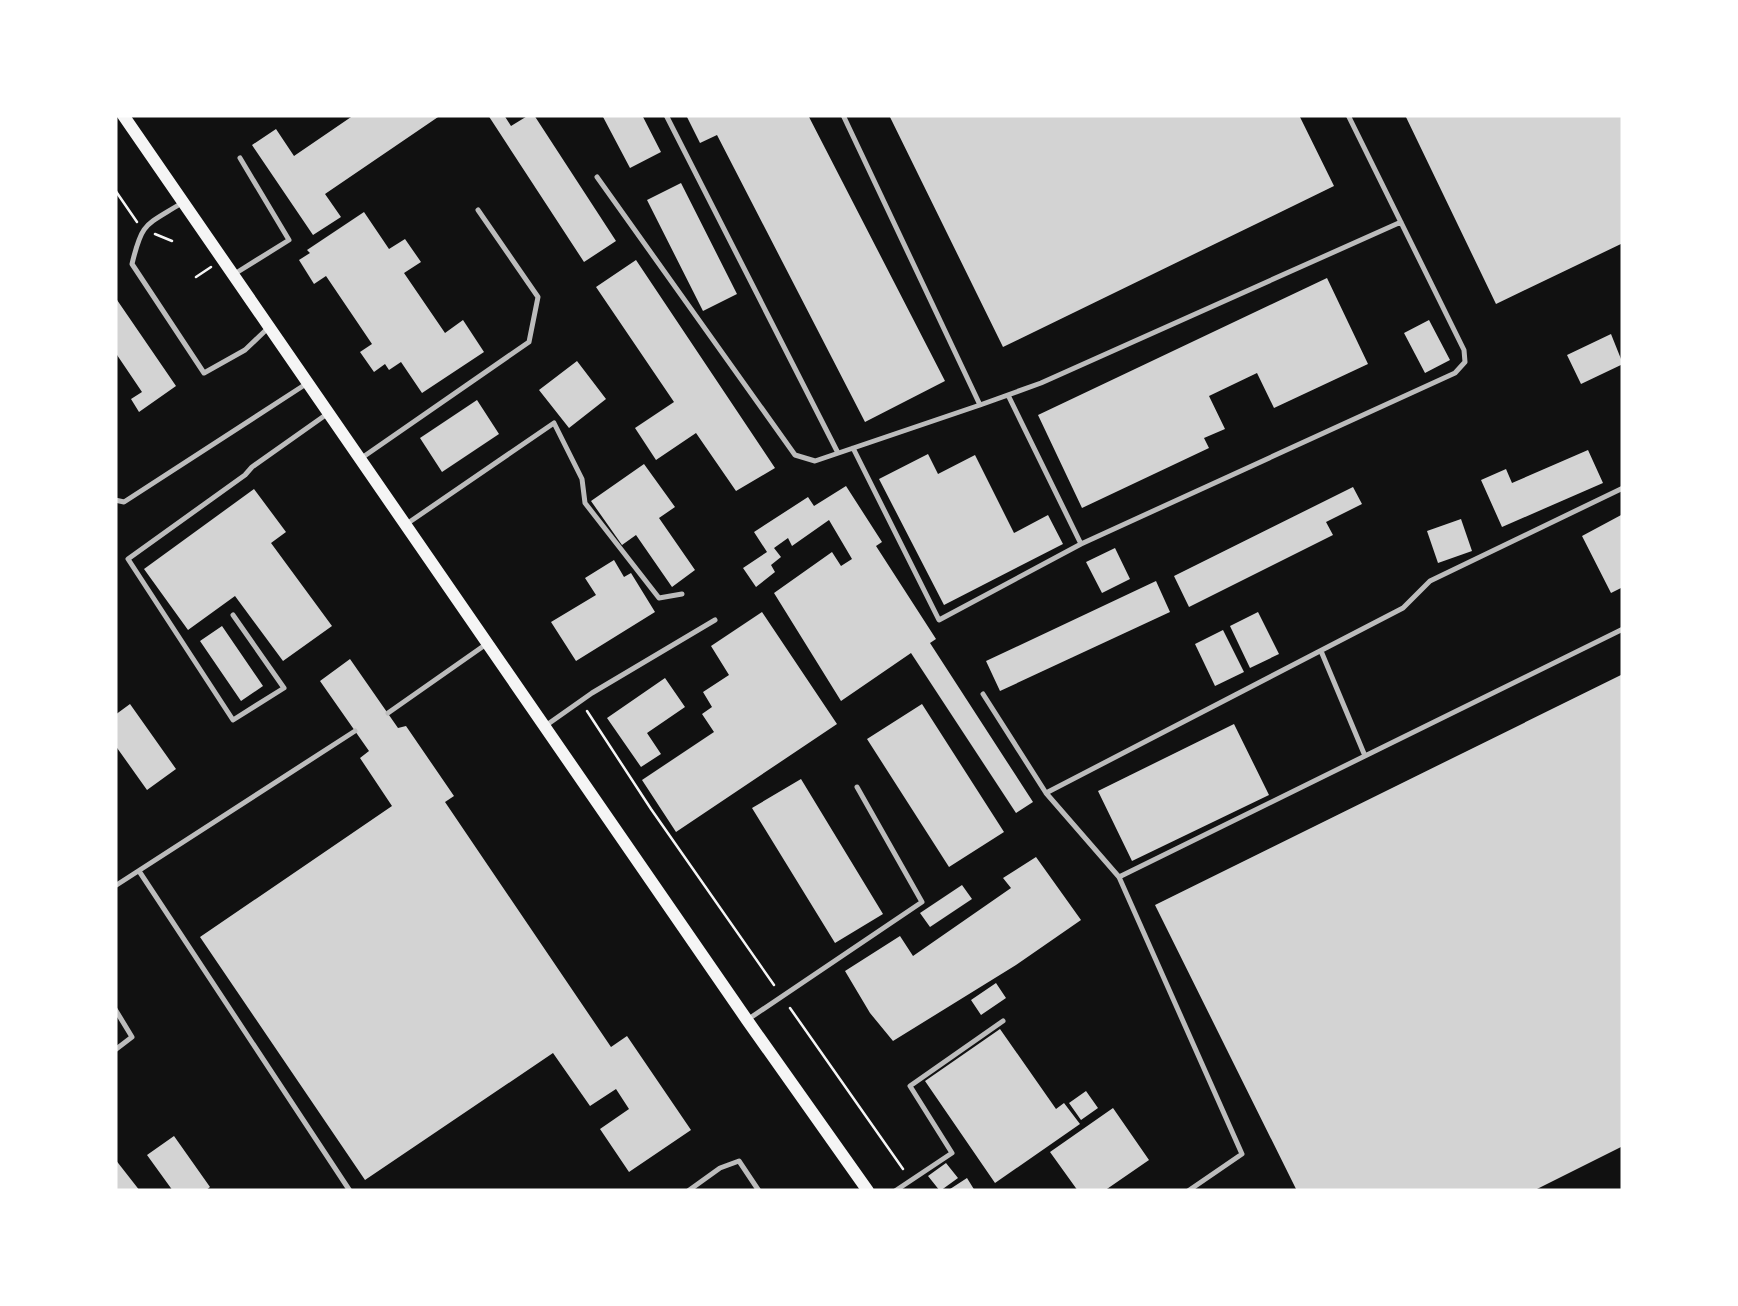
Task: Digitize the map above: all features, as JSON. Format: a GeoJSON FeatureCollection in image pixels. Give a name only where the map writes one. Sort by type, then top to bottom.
{"type":"FeatureCollection","features":[{"type":"Feature","properties":{"kind":"main road"},"geometry":{"type":"LineString","coordinates":[[119,116],[234,275],[868,1191]]}},
{"type":"Feature","properties":{"kind":"lane"},"geometry":{"type":"LineString","coordinates":[[666,115],[838,453]]}},
{"type":"Feature","properties":{"kind":"lane"},"geometry":{"type":"LineString","coordinates":[[842,115],[980,405]]}},
{"type":"Feature","properties":{"kind":"lane"},"geometry":{"type":"LineString","coordinates":[[853,448],[939,620],[1082,544],[1455,373],[1465,362],[1464,350],[1348,115]]}},
{"type":"Feature","properties":{"kind":"lane"},"geometry":{"type":"LineString","coordinates":[[234,275],[289,240],[240,158]]}},
{"type":"Feature","properties":{"kind":"lane"},"geometry":{"type":"LineString","coordinates":[[597,177],[795,454],[815,461],[1041,383],[1402,222]]}},
{"type":"Feature","properties":{"kind":"lane"},"geometry":{"type":"LineString","coordinates":[[182,202],[139,232],[132,264],[204,373],[246,350],[270,327]]}},
{"type":"Feature","properties":{"kind":"lane"},"geometry":{"type":"LineString","coordinates":[[360,458],[528,342],[538,297],[478,210]]}},
{"type":"Feature","properties":{"kind":"lane"},"geometry":{"type":"LineString","coordinates":[[115,500],[124,502],[308,382]]}},
{"type":"Feature","properties":{"kind":"lane"},"geometry":{"type":"LineString","coordinates":[[1008,394],[1082,544]]}},
{"type":"Feature","properties":{"kind":"lane"},"geometry":{"type":"LineString","coordinates":[[233,615],[284,688],[233,720],[128,559],[329,413]]}},
{"type":"Feature","properties":{"kind":"lane"},"geometry":{"type":"LineString","coordinates":[[406,524],[554,423],[582,479],[585,503],[659,598],[682,594]]}},
{"type":"Feature","properties":{"kind":"lane"},"geometry":{"type":"LineString","coordinates":[[1046,793],[1403,608],[1430,581],[1623,488]]}},
{"type":"Feature","properties":{"kind":"lane"},"geometry":{"type":"LineString","coordinates":[[546,726],[580,700],[714,620]]}},
{"type":"Feature","properties":{"kind":"lane"},"geometry":{"type":"LineString","coordinates":[[1119,877],[1623,629]]}},
{"type":"Feature","properties":{"kind":"lane"},"geometry":{"type":"LineString","coordinates":[[388,713],[488,644]]}},
{"type":"Feature","properties":{"kind":"lane"},"geometry":{"type":"LineString","coordinates":[[1321,651],[1365,756]]}},
{"type":"Feature","properties":{"kind":"lane"},"geometry":{"type":"LineString","coordinates":[[983,694],[1046,793],[1119,877],[1242,1154],[1188,1191]]}},
{"type":"Feature","properties":{"kind":"lane"},"geometry":{"type":"LineString","coordinates":[[115,886],[355,731]]}},
{"type":"Feature","properties":{"kind":"lane"},"geometry":{"type":"LineString","coordinates":[[747,1020],[922,902],[857,787]]}},
{"type":"Feature","properties":{"kind":"lane"},"geometry":{"type":"LineString","coordinates":[[138,871],[350,1191]]}},
{"type":"Feature","properties":{"kind":"lane"},"geometry":{"type":"LineString","coordinates":[[115,1008],[132,1037],[115,1050]]}},
{"type":"Feature","properties":{"kind":"lane"},"geometry":{"type":"LineString","coordinates":[[895,1191],[952,1153],[910,1086],[1003,1021]]}},
{"type":"Feature","properties":{"kind":"lane"},"geometry":{"type":"LineString","coordinates":[[688,1191],[720,1168],[739,1161],[759,1191]]}},
{"type":"Feature","properties":{"kind":"path"},"geometry":{"type":"LineString","coordinates":[[580,700],[651,809],[911,1181]]}},
{"type":"Feature","properties":{"kind":"building"},"geometry":{"type":"Polygon","coordinates":[[[354,115],[441,115],[325,194],[341,217],[313,235],[252,145],[276,129],[294,156],[354,115]]]}},
{"type":"Feature","properties":{"kind":"building"},"geometry":{"type":"Polygon","coordinates":[[[488,115],[504,115],[511,126],[534,115],[616,241],[584,262],[488,115]]]}},
{"type":"Feature","properties":{"kind":"building"},"geometry":{"type":"Polygon","coordinates":[[[602,115],[642,115],[661,152],[630,168],[602,115]]]}},
{"type":"Feature","properties":{"kind":"building"},"geometry":{"type":"Polygon","coordinates":[[[686,115],[808,115],[945,381],[865,422],[717,135],[700,143],[686,115]]]}},
{"type":"Feature","properties":{"kind":"building"},"geometry":{"type":"Polygon","coordinates":[[[889,115],[1299,115],[1334,186],[1003,347],[889,115]]]}},
{"type":"Feature","properties":{"kind":"building"},"geometry":{"type":"Polygon","coordinates":[[[1405,115],[1623,115],[1623,243],[1496,304],[1405,115]]]}},
{"type":"Feature","properties":{"kind":"building"},"geometry":{"type":"Polygon","coordinates":[[[681,183],[737,294],[703,311],[647,200],[681,183]]]}},
{"type":"Feature","properties":{"kind":"building"},"geometry":{"type":"Polygon","coordinates":[[[364,212],[389,249],[405,239],[421,262],[404,273],[445,333],[463,320],[484,352],[422,393],[401,362],[389,370],[385,364],[374,372],[360,352],[372,344],[326,276],[314,284],[299,260],[310,253],[307,250],[364,212]]]}},
{"type":"Feature","properties":{"kind":"building"},"geometry":{"type":"Polygon","coordinates":[[[636,260],[775,468],[736,491],[696,433],[656,460],[635,428],[674,402],[596,287],[636,260]]]}},
{"type":"Feature","properties":{"kind":"building"},"geometry":{"type":"Polygon","coordinates":[[[1327,278],[1368,364],[1274,408],[1257,373],[1209,396],[1225,429],[1204,438],[1209,448],[1082,508],[1038,415],[1327,278]]]}},
{"type":"Feature","properties":{"kind":"building"},"geometry":{"type":"Polygon","coordinates":[[[115,297],[176,386],[139,412],[131,399],[142,392],[115,352],[115,297]]]}},
{"type":"Feature","properties":{"kind":"building"},"geometry":{"type":"Polygon","coordinates":[[[1429,320],[1450,360],[1425,373],[1404,333],[1429,320]]]}},
{"type":"Feature","properties":{"kind":"building"},"geometry":{"type":"Polygon","coordinates":[[[1611,334],[1623,364],[1581,384],[1567,355],[1611,334]]]}},
{"type":"Feature","properties":{"kind":"building"},"geometry":{"type":"Polygon","coordinates":[[[577,361],[606,399],[569,428],[539,390],[577,361]]]}},
{"type":"Feature","properties":{"kind":"building"},"geometry":{"type":"Polygon","coordinates":[[[477,400],[499,434],[442,472],[420,438],[477,400]]]}},
{"type":"Feature","properties":{"kind":"building"},"geometry":{"type":"Polygon","coordinates":[[[1588,450],[1603,483],[1502,527],[1481,480],[1506,469],[1512,483],[1588,450]]]}},
{"type":"Feature","properties":{"kind":"building"},"geometry":{"type":"Polygon","coordinates":[[[928,454],[938,474],[975,455],[1014,533],[1048,515],[1063,544],[944,605],[879,479],[928,454]]]}},
{"type":"Feature","properties":{"kind":"building"},"geometry":{"type":"Polygon","coordinates":[[[644,464],[675,507],[659,518],[695,570],[672,587],[636,535],[622,545],[591,501],[644,464]]]}},
{"type":"Feature","properties":{"kind":"building"},"geometry":{"type":"Polygon","coordinates":[[[846,486],[882,542],[876,546],[936,639],[930,643],[1033,802],[1016,813],[911,653],[841,701],[774,593],[832,552],[841,566],[852,559],[829,520],[792,546],[788,538],[774,548],[781,557],[771,565],[775,572],[756,587],[743,568],[767,552],[754,532],[808,497],[814,506],[846,486]]]}},
{"type":"Feature","properties":{"kind":"building"},"geometry":{"type":"Polygon","coordinates":[[[1353,487],[1362,504],[1326,522],[1333,535],[1189,607],[1174,576],[1353,487]]]}},
{"type":"Feature","properties":{"kind":"building"},"geometry":{"type":"Polygon","coordinates":[[[254,489],[286,532],[271,543],[332,626],[283,661],[235,596],[188,630],[144,569],[254,489]]]}},
{"type":"Feature","properties":{"kind":"building"},"geometry":{"type":"Polygon","coordinates":[[[1623,514],[1623,587],[1611,593],[1582,536],[1623,514]]]}},
{"type":"Feature","properties":{"kind":"building"},"geometry":{"type":"Polygon","coordinates":[[[1461,519],[1472,551],[1438,563],[1427,531],[1461,519]]]}},
{"type":"Feature","properties":{"kind":"building"},"geometry":{"type":"Polygon","coordinates":[[[1115,548],[1130,579],[1102,593],[1086,562],[1115,548]]]}},
{"type":"Feature","properties":{"kind":"building"},"geometry":{"type":"Polygon","coordinates":[[[614,560],[624,577],[631,573],[655,612],[576,661],[551,622],[596,595],[585,578],[614,560]]]}},
{"type":"Feature","properties":{"kind":"building"},"geometry":{"type":"Polygon","coordinates":[[[1156,581],[1170,612],[1000,691],[986,661],[1156,581]]]}},
{"type":"Feature","properties":{"kind":"building"},"geometry":{"type":"Polygon","coordinates":[[[762,612],[837,724],[676,832],[642,780],[714,732],[702,714],[712,707],[703,692],[729,675],[711,646],[762,612]]]}},
{"type":"Feature","properties":{"kind":"building"},"geometry":{"type":"Polygon","coordinates":[[[1258,612],[1279,654],[1250,668],[1230,626],[1258,612]]]}},
{"type":"Feature","properties":{"kind":"building"},"geometry":{"type":"Polygon","coordinates":[[[222,626],[263,686],[241,701],[200,641],[222,626]]]}},
{"type":"Feature","properties":{"kind":"building"},"geometry":{"type":"Polygon","coordinates":[[[1223,630],[1244,672],[1215,686],[1195,644],[1223,630]]]}},
{"type":"Feature","properties":{"kind":"building"},"geometry":{"type":"Polygon","coordinates":[[[350,659],[398,728],[406,726],[454,796],[445,802],[611,1047],[627,1036],[691,1130],[629,1172],[600,1129],[629,1109],[616,1089],[590,1106],[553,1053],[365,1180],[200,937],[392,806],[360,758],[369,751],[320,681],[350,659]]]}},
{"type":"Feature","properties":{"kind":"building"},"geometry":{"type":"Polygon","coordinates":[[[1623,674],[1623,1146],[1533,1191],[1297,1191],[1155,905],[1623,674]]]}},
{"type":"Feature","properties":{"kind":"building"},"geometry":{"type":"Polygon","coordinates":[[[665,678],[685,707],[647,733],[661,754],[641,767],[607,718],[665,678]]]}},
{"type":"Feature","properties":{"kind":"building"},"geometry":{"type":"Polygon","coordinates":[[[130,704],[176,769],[147,790],[115,745],[115,715],[130,704]]]}},
{"type":"Feature","properties":{"kind":"building"},"geometry":{"type":"Polygon","coordinates":[[[922,704],[1004,832],[949,867],[867,739],[922,704]]]}},
{"type":"Feature","properties":{"kind":"building"},"geometry":{"type":"Polygon","coordinates":[[[1234,724],[1269,795],[1132,861],[1098,791],[1234,724]]]}},
{"type":"Feature","properties":{"kind":"building"},"geometry":{"type":"Polygon","coordinates":[[[801,779],[883,914],[835,943],[752,808],[801,779]]]}},
{"type":"Feature","properties":{"kind":"building"},"geometry":{"type":"Polygon","coordinates":[[[1036,857],[1081,920],[893,1041],[870,1013],[845,971],[900,936],[913,956],[1011,888],[1003,878],[1036,857]]]}},
{"type":"Feature","properties":{"kind":"building"},"geometry":{"type":"Polygon","coordinates":[[[962,885],[972,899],[930,927],[920,913],[962,885]]]}},
{"type":"Feature","properties":{"kind":"building"},"geometry":{"type":"Polygon","coordinates":[[[996,983],[1006,998],[981,1015],[971,1000],[996,983]]]}},
{"type":"Feature","properties":{"kind":"building"},"geometry":{"type":"Polygon","coordinates":[[[1000,1029],[1056,1109],[1064,1103],[1080,1124],[995,1183],[925,1081],[1000,1029]]]}},
{"type":"Feature","properties":{"kind":"building"},"geometry":{"type":"Polygon","coordinates":[[[1086,1091],[1098,1108],[1081,1120],[1069,1103],[1086,1091]]]}},
{"type":"Feature","properties":{"kind":"building"},"geometry":{"type":"Polygon","coordinates":[[[1113,1108],[1149,1160],[1104,1191],[1078,1191],[1050,1152],[1113,1108]]]}},
{"type":"Feature","properties":{"kind":"building"},"geometry":{"type":"Polygon","coordinates":[[[174,1136],[210,1187],[205,1191],[173,1191],[147,1155],[174,1136]]]}},
{"type":"Feature","properties":{"kind":"building"},"geometry":{"type":"Polygon","coordinates":[[[115,1159],[140,1191],[115,1191],[115,1159]]]}},
{"type":"Feature","properties":{"kind":"building"},"geometry":{"type":"Polygon","coordinates":[[[946,1163],[958,1178],[940,1191],[928,1176],[946,1163]]]}},
{"type":"Feature","properties":{"kind":"building"},"geometry":{"type":"Polygon","coordinates":[[[967,1178],[975,1191],[947,1191],[967,1178]]]}}]}
